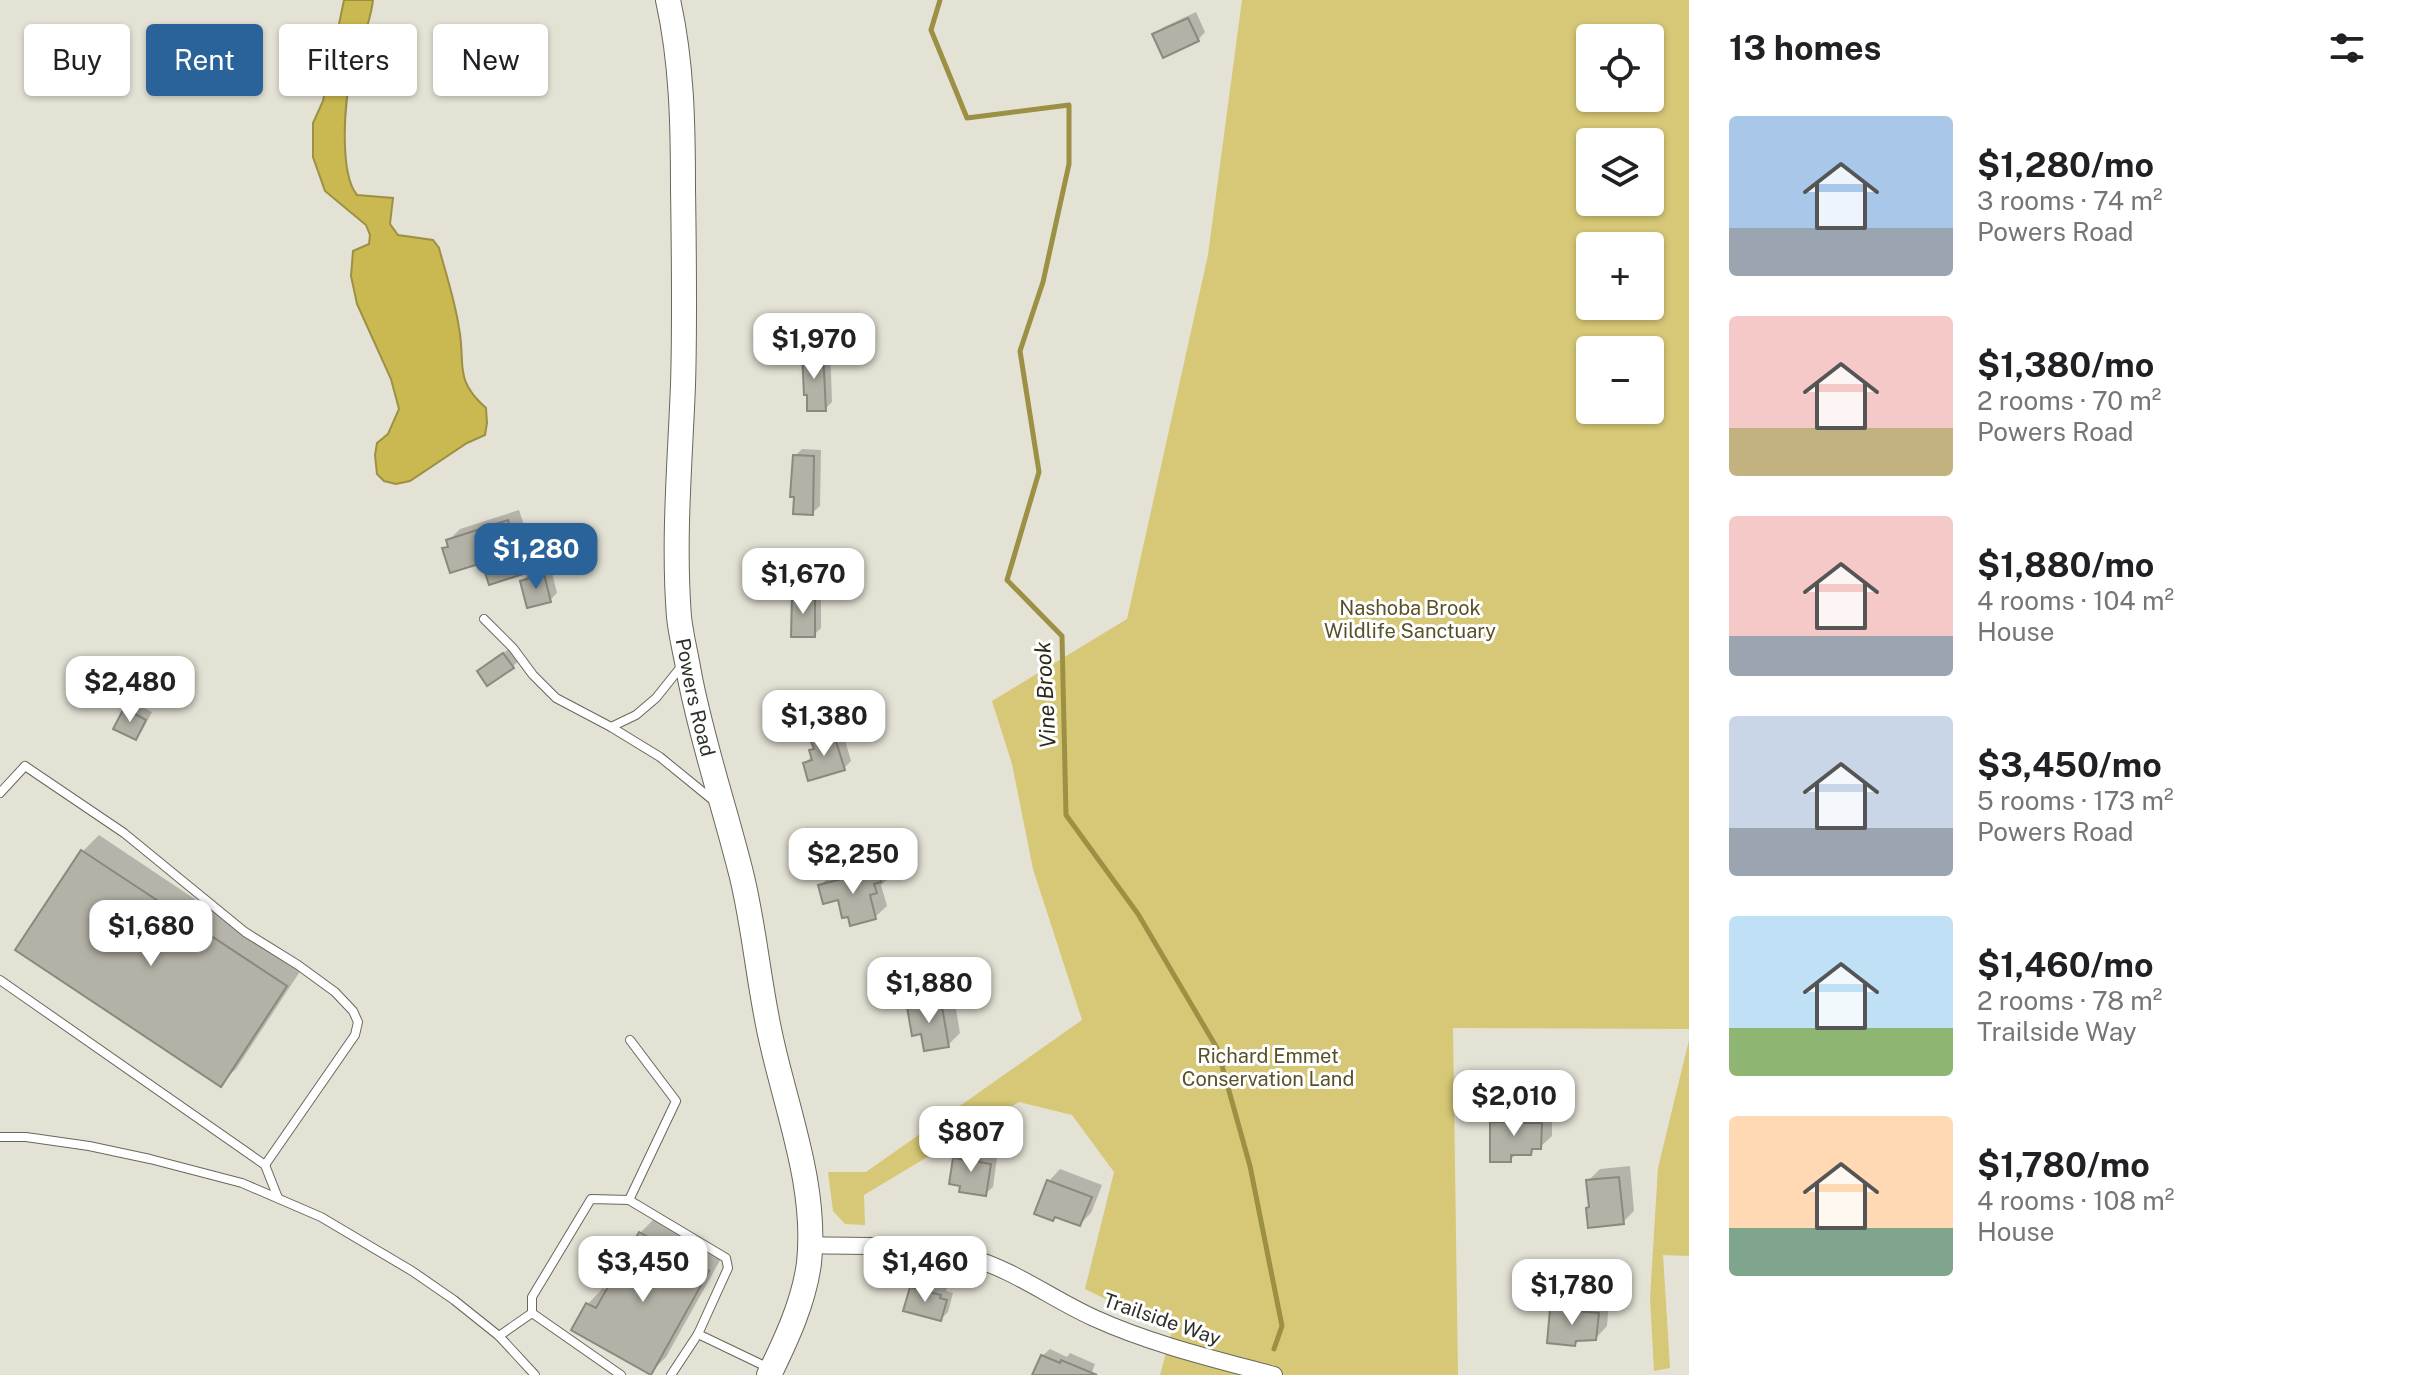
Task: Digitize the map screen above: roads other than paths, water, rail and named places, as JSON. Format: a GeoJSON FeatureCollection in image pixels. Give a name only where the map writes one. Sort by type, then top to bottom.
{"type":"FeatureCollection","features":[{"type":"Feature","properties":{"kind":"main road","name":"Powers Road"},"geometry":{"type":"LineString","coordinates":[[668,0],[681,75],[683,121],[684,322],[677,512],[679,620],[700,726],[749,906],[771,1040],[802,1159],[809,1211],[810,1245],[805,1285],[788,1336],[770,1372]]}},
{"type":"Feature","properties":{"kind":"street","name":"Trailside Way"},"geometry":{"type":"LineString","coordinates":[[810,1245],[925,1249],[969,1257],[1038,1287],[1115,1327],[1274,1375]]}},
{"type":"Feature","properties":{"kind":"lane"},"geometry":{"type":"LineString","coordinates":[[484,619],[556,698],[660,757],[725,809]]}},
{"type":"Feature","properties":{"kind":"lane"},"geometry":{"type":"LineString","coordinates":[[611,727],[636,715],[656,698],[687,659]]}},
{"type":"Feature","properties":{"kind":"lane"},"geometry":{"type":"LineString","coordinates":[[0,793],[25,766],[124,833],[245,932],[335,992],[353,1011],[358,1022],[355,1035],[265,1165]]}},
{"type":"Feature","properties":{"kind":"lane"},"geometry":{"type":"LineString","coordinates":[[0,980],[265,1165],[278,1198]]}},
{"type":"Feature","properties":{"kind":"lane"},"geometry":{"type":"LineString","coordinates":[[629,1200],[676,1101],[630,1040]]}},
{"type":"Feature","properties":{"kind":"lane"},"geometry":{"type":"LineString","coordinates":[[0,1137],[26,1137],[150,1159],[242,1183],[321,1217],[454,1300],[499,1336],[535,1375]]}},
{"type":"Feature","properties":{"kind":"lane"},"geometry":{"type":"LineString","coordinates":[[532,1313],[532,1297],[591,1199],[629,1200],[726,1258],[728,1268],[698,1334],[671,1375]]}},
{"type":"Feature","properties":{"kind":"lane"},"geometry":{"type":"LineString","coordinates":[[499,1336],[532,1313]]}},
{"type":"Feature","properties":{"kind":"lane"},"geometry":{"type":"LineString","coordinates":[[532,1313],[621,1375]]}},
{"type":"Feature","properties":{"kind":"lane"},"geometry":{"type":"LineString","coordinates":[[698,1334],[770,1372]]}},
{"type":"Feature","properties":{"kind":"waterway","name":"Vine Brook"},"geometry":{"type":"LineString","coordinates":[[940,0],[931,30],[967,118],[1069,105],[1069,164],[1043,282],[1020,351],[1039,472],[1007,580],[1062,636],[1066,815],[1138,914],[1217,1048],[1250,1166],[1282,1326],[1274,1349]]}},
{"type":"Feature","properties":{"kind":"park label","name":"Nashoba Brook Wildlife Sanctuary"},"geometry":{"type":"Point","coordinates":[1410,620]}},
{"type":"Feature","properties":{"kind":"park label","name":"Richard Emmet Conservation Land"},"geometry":{"type":"Point","coordinates":[1268,1068]}}]}
